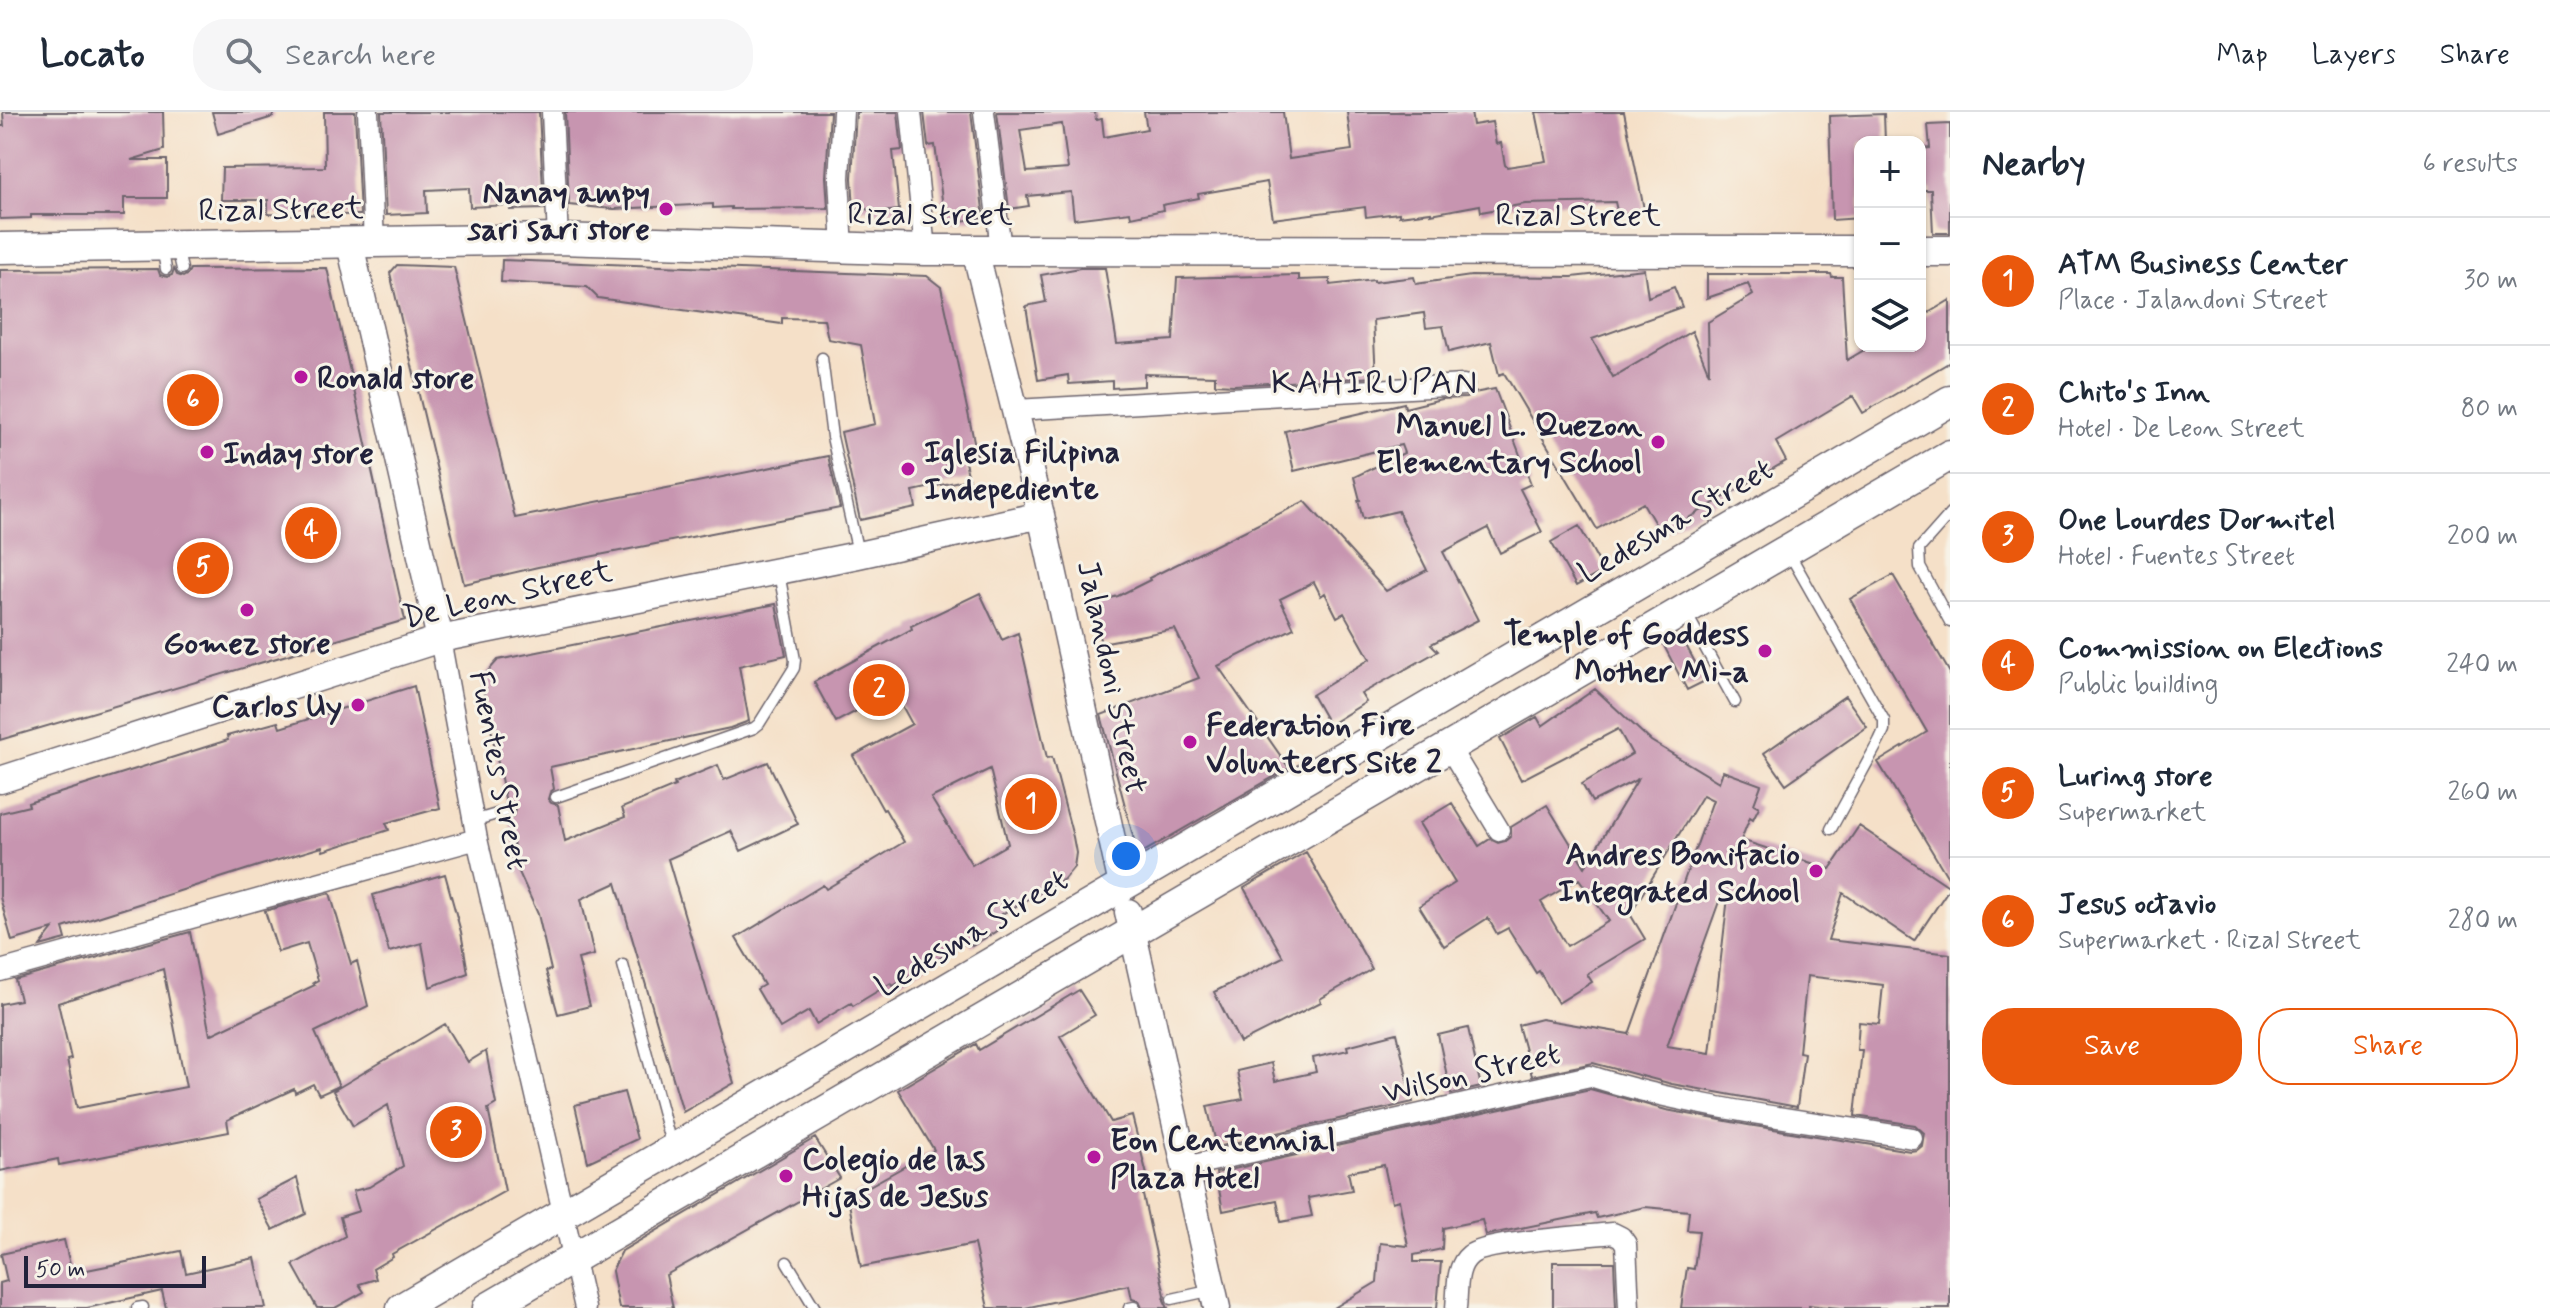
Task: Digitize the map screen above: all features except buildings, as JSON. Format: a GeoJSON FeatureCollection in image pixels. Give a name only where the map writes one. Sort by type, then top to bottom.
{"type":"FeatureCollection","features":[{"type":"Feature","properties":{"kind":"main road","name":"Rizal Street"},"geometry":{"type":"LineString","coordinates":[[0,248],[172,258],[362,243],[558,239],[925,250],[1854,251]]}},
{"type":"Feature","properties":{"kind":"main road"},"geometry":{"type":"LineString","coordinates":[[1926,251],[1950,251]]}},
{"type":"Feature","properties":{"kind":"main road","name":"Ledesma Street"},"geometry":{"type":"LineString","coordinates":[[488,1308],[1950,401]]}},
{"type":"Feature","properties":{"kind":"main road","name":"Ledesma Street"},"geometry":{"type":"LineString","coordinates":[[402,1308],[673,1150],[1127,910],[1449,747],[1950,455]]}},
{"type":"Feature","properties":{"kind":"street"},"geometry":{"type":"LineString","coordinates":[[362,243],[368,112]]}},
{"type":"Feature","properties":{"kind":"street"},"geometry":{"type":"LineString","coordinates":[[552,112],[558,239]]}},
{"type":"Feature","properties":{"kind":"street"},"geometry":{"type":"LineString","coordinates":[[843,112],[839,178],[843,249]]}},
{"type":"Feature","properties":{"kind":"street"},"geometry":{"type":"LineString","coordinates":[[911,112],[925,250]]}},
{"type":"Feature","properties":{"kind":"street"},"geometry":{"type":"LineString","coordinates":[[984,112],[988,250]]}},
{"type":"Feature","properties":{"kind":"street","name":"Fuentes Street"},"geometry":{"type":"LineString","coordinates":[[362,243],[475,830],[585,1308]]}},
{"type":"Feature","properties":{"kind":"street","name":"Jalandoni Street"},"geometry":{"type":"LineString","coordinates":[[988,250],[1015,410],[1215,1299]]}},
{"type":"Feature","properties":{"kind":"street"},"geometry":{"type":"LineString","coordinates":[[1015,410],[1464,385]]}},
{"type":"Feature","properties":{"kind":"street","name":"De Leon Street"},"geometry":{"type":"LineString","coordinates":[[0,780],[440,639],[1041,515]]}},
{"type":"Feature","properties":{"kind":"street"},"geometry":{"type":"LineString","coordinates":[[1449,747],[1499,830]]}},
{"type":"Feature","properties":{"kind":"street"},"geometry":{"type":"LineString","coordinates":[[0,971],[475,830]]}},
{"type":"Feature","properties":{"kind":"street","name":"Wilson Street"},"geometry":{"type":"LineString","coordinates":[[1185,1167],[1590,1076],[1687,1101],[1912,1138]]}},
{"type":"Feature","properties":{"kind":"street"},"geometry":{"type":"LineString","coordinates":[[1456,1308],[1459,1269],[1471,1253],[1491,1247],[1613,1233],[1626,1244],[1629,1308]]}},
{"type":"Feature","properties":{"kind":"lane"},"geometry":{"type":"LineString","coordinates":[[822,358],[832,437],[858,555]]}},
{"type":"Feature","properties":{"kind":"lane"},"geometry":{"type":"LineString","coordinates":[[1950,514],[1919,549],[1920,567],[1950,622]]}},
{"type":"Feature","properties":{"kind":"lane"},"geometry":{"type":"LineString","coordinates":[[1787,550],[1884,720],[1879,741],[1831,829]]}},
{"type":"Feature","properties":{"kind":"lane"},"geometry":{"type":"LineString","coordinates":[[556,797],[759,724],[794,668],[779,571]]}},
{"type":"Feature","properties":{"kind":"lane"},"geometry":{"type":"LineString","coordinates":[[1685,610],[1735,702]]}},
{"type":"Feature","properties":{"kind":"lane"},"geometry":{"type":"LineString","coordinates":[[475,830],[507,811]]}},
{"type":"Feature","properties":{"kind":"lane"},"geometry":{"type":"LineString","coordinates":[[623,965],[673,1150]]}},
{"type":"Feature","properties":{"kind":"lane"},"geometry":{"type":"LineString","coordinates":[[787,1262],[815,1308]]}},
{"type":"Feature","properties":{"kind":"lane"},"geometry":{"type":"LineString","coordinates":[[1172,1299],[1215,1299]]}},
{"type":"Feature","properties":{"kind":"place","name":"Nanay ampy sari sari store"},"geometry":{"type":"Point","coordinates":[666,209]}},
{"type":"Feature","properties":{"kind":"place","name":"Ronald store"},"geometry":{"type":"Point","coordinates":[301,377]}},
{"type":"Feature","properties":{"kind":"place","name":"Jesus octavio"},"geometry":{"type":"Point","coordinates":[193,400]}},
{"type":"Feature","properties":{"kind":"place","name":"Manuel L. Quezon Elementary School"},"geometry":{"type":"Point","coordinates":[1658,442]}},
{"type":"Feature","properties":{"kind":"place","name":"Inday store"},"geometry":{"type":"Point","coordinates":[207,452]}},
{"type":"Feature","properties":{"kind":"place","name":"Iglesia Filipina Indepediente"},"geometry":{"type":"Point","coordinates":[908,469]}},
{"type":"Feature","properties":{"kind":"place","name":"Commission on Elections"},"geometry":{"type":"Point","coordinates":[311,533]}},
{"type":"Feature","properties":{"kind":"place","name":"Luring store"},"geometry":{"type":"Point","coordinates":[203,568]}},
{"type":"Feature","properties":{"kind":"place","name":"Gomez store"},"geometry":{"type":"Point","coordinates":[247,610]}},
{"type":"Feature","properties":{"kind":"place","name":"Temple of Goddess Mother Mi-a"},"geometry":{"type":"Point","coordinates":[1765,651]}},
{"type":"Feature","properties":{"kind":"place","name":"Chito's Inn"},"geometry":{"type":"Point","coordinates":[879,690]}},
{"type":"Feature","properties":{"kind":"place","name":"Carlos Uy"},"geometry":{"type":"Point","coordinates":[358,705]}},
{"type":"Feature","properties":{"kind":"place","name":"Federation Fire Volunteers Site 2"},"geometry":{"type":"Point","coordinates":[1190,742]}},
{"type":"Feature","properties":{"kind":"place","name":"ATM Business Center"},"geometry":{"type":"Point","coordinates":[1031,804]}},
{"type":"Feature","properties":{"kind":"place","name":"Andres Bonifacio Integrated School"},"geometry":{"type":"Point","coordinates":[1816,871]}},
{"type":"Feature","properties":{"kind":"place","name":"One Lourdes Dormitel"},"geometry":{"type":"Point","coordinates":[456,1132]}},
{"type":"Feature","properties":{"kind":"place","name":"Eon Centennial Plaza Hotel"},"geometry":{"type":"Point","coordinates":[1094,1157]}},
{"type":"Feature","properties":{"kind":"place","name":"Colegio de las Hijas de Jesus"},"geometry":{"type":"Point","coordinates":[786,1176]}},
{"type":"Feature","properties":{"kind":"district","name":"KAHIRUPAN"},"geometry":{"type":"Point","coordinates":[1375,381]}}]}
